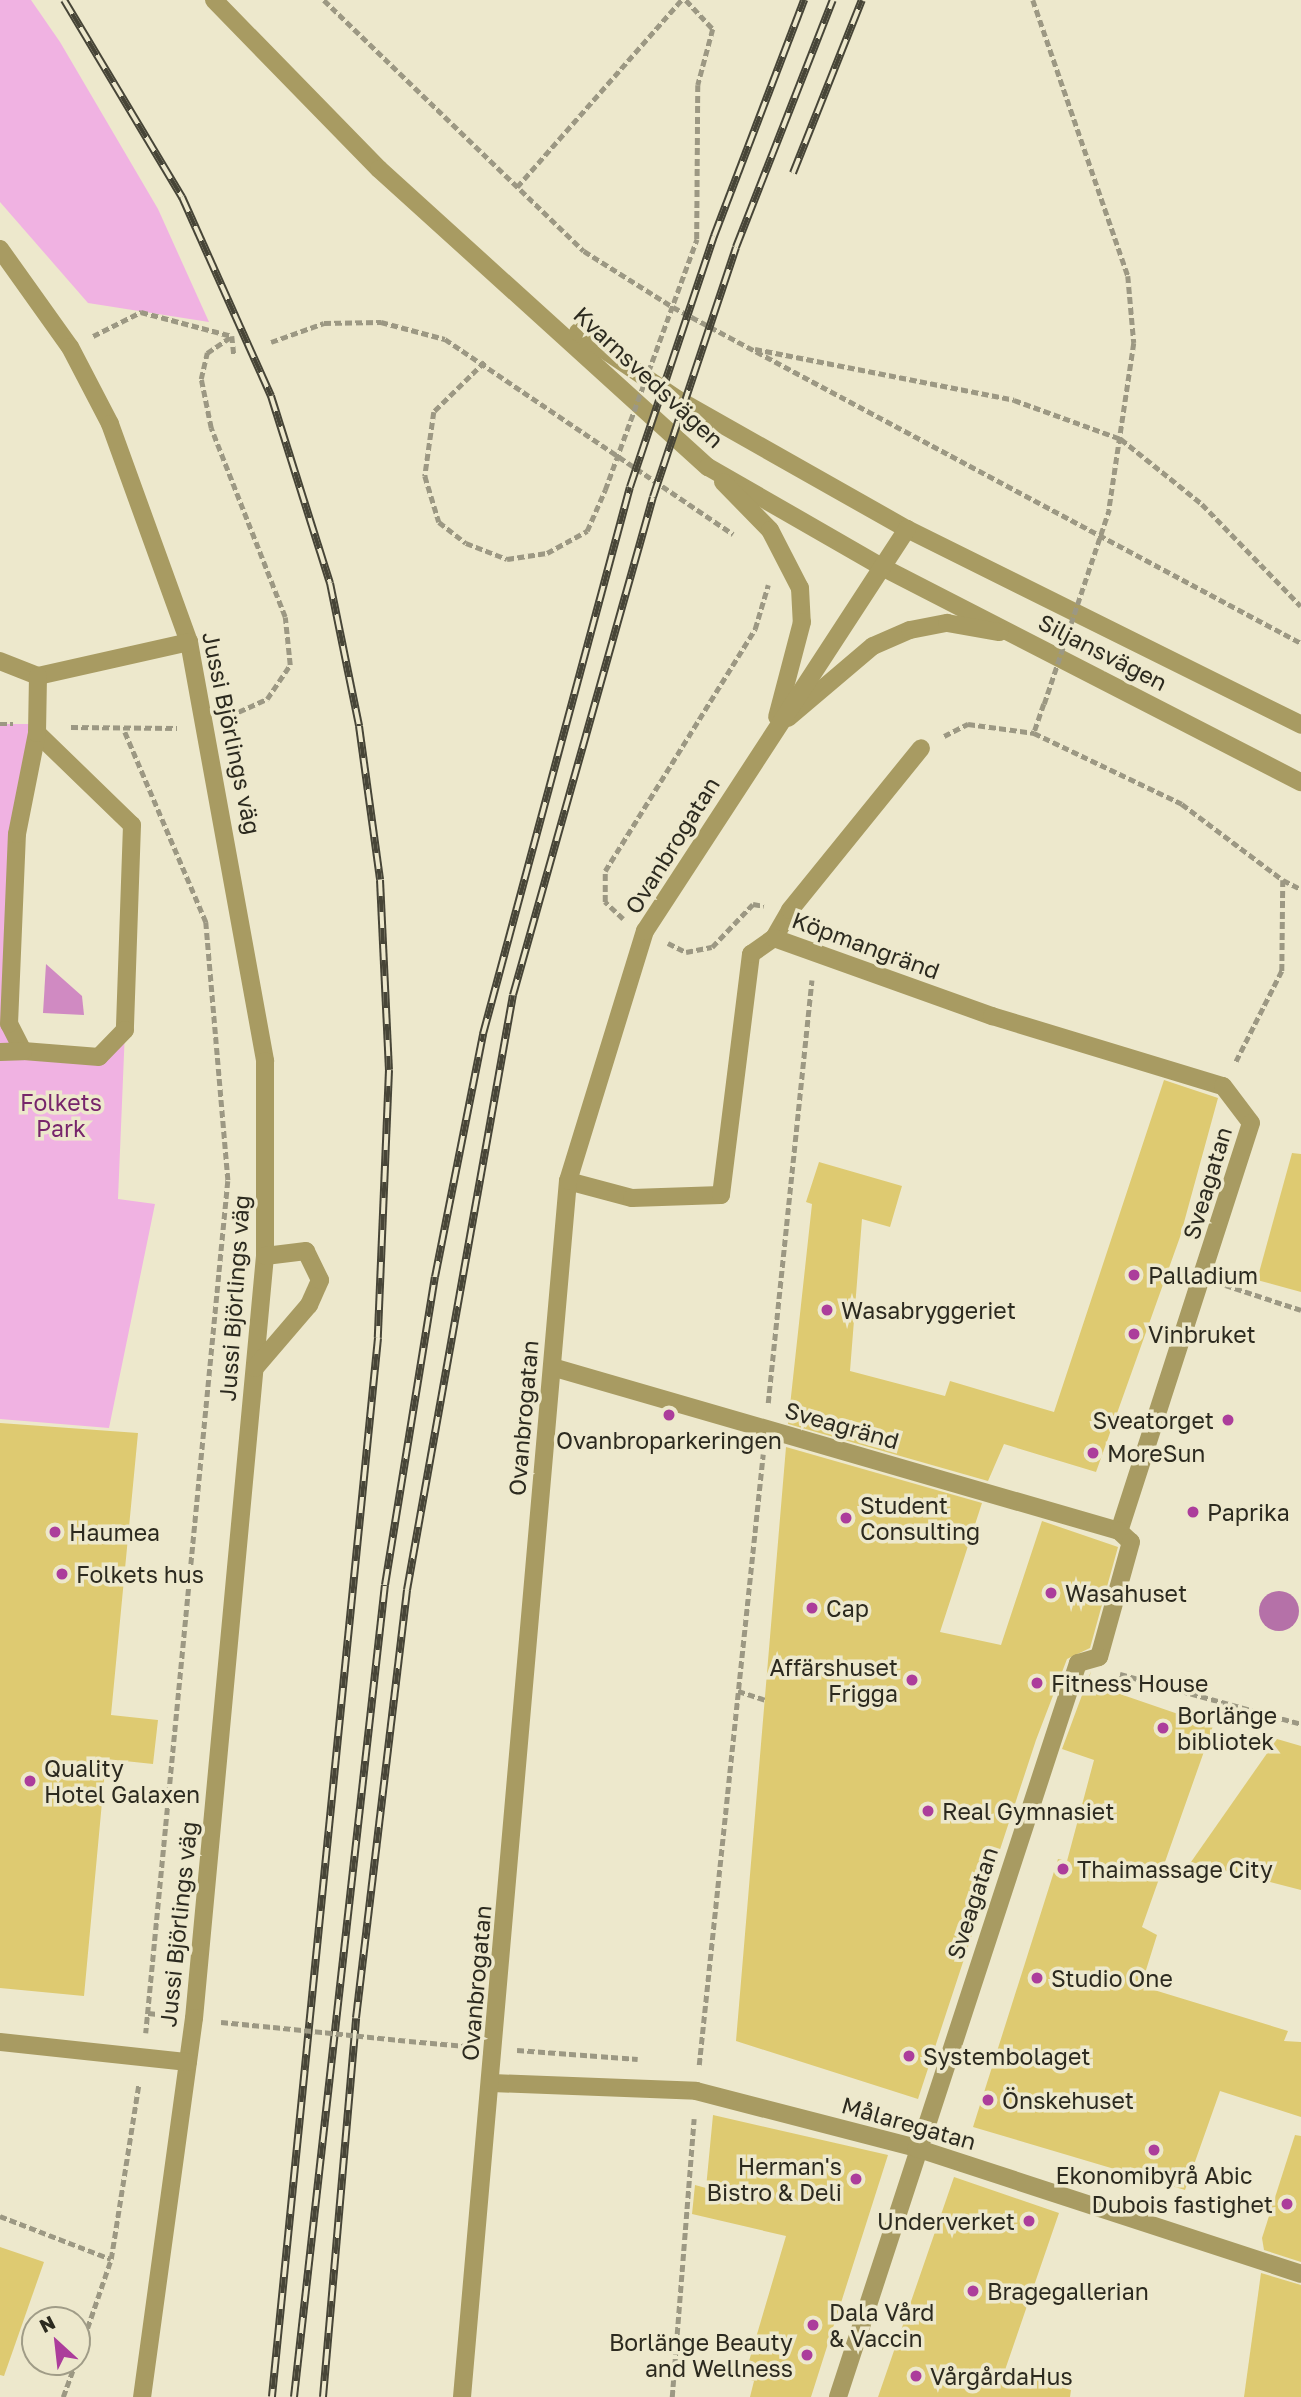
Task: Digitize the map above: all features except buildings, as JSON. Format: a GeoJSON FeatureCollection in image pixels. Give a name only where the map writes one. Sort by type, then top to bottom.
{"type":"FeatureCollection","features":[{"type":"Feature","properties":{"kind":"street","name":"Kvarnsvedsvägen"},"geometry":{"type":"LineString","coordinates":[[214,0],[379,169],[532,301],[708,467],[882,567]]}},
{"type":"Feature","properties":{"kind":"street","name":"Jussi Björlings väg"},"geometry":{"type":"LineString","coordinates":[[0,249],[70,347],[110,424],[189,642],[265,1061],[265,1256],[255,1368],[188,2062],[142,2397]]}},
{"type":"Feature","properties":{"kind":"street","name":"Kvarnsvedsvägen"},"geometry":{"type":"LineString","coordinates":[[532,301],[677,399],[907,529]]}},
{"type":"Feature","properties":{"kind":"street"},"geometry":{"type":"LineString","coordinates":[[708,467],[770,530],[800,588],[802,622],[773,731]]}},
{"type":"Feature","properties":{"kind":"street","name":"Ovanbrogatan"},"geometry":{"type":"LineString","coordinates":[[462,2397],[492,2083],[568,1181],[645,931],[907,529]]}},
{"type":"Feature","properties":{"kind":"street","name":"Siljansvägen"},"geometry":{"type":"LineString","coordinates":[[907,529],[1301,725]]}},
{"type":"Feature","properties":{"kind":"street","name":"Siljansvägen"},"geometry":{"type":"LineString","coordinates":[[882,567],[1301,782]]}},
{"type":"Feature","properties":{"kind":"street"},"geometry":{"type":"LineString","coordinates":[[773,731],[873,646],[910,630],[947,624],[1016,635]]}},
{"type":"Feature","properties":{"kind":"street"},"geometry":{"type":"LineString","coordinates":[[0,661],[38,676],[189,642]]}},
{"type":"Feature","properties":{"kind":"street"},"geometry":{"type":"LineString","coordinates":[[23,1051],[9,1024],[17,834],[37,733],[38,676]]}},
{"type":"Feature","properties":{"kind":"street"},"geometry":{"type":"LineString","coordinates":[[0,1052],[23,1051],[99,1057],[125,1030],[132,825],[37,733]]}},
{"type":"Feature","properties":{"kind":"street"},"geometry":{"type":"LineString","coordinates":[[774,938],[790,910],[921,748]]}},
{"type":"Feature","properties":{"kind":"street","name":"Köpmangränd"},"geometry":{"type":"LineString","coordinates":[[568,1181],[632,1198],[721,1195],[751,954],[774,938],[992,1016],[1223,1086]]}},
{"type":"Feature","properties":{"kind":"street","name":"Sveagatan"},"geometry":{"type":"LineString","coordinates":[[1119,1531],[1251,1123],[1223,1086]]}},
{"type":"Feature","properties":{"kind":"street"},"geometry":{"type":"LineString","coordinates":[[255,1368],[309,1305],[320,1280],[306,1251],[265,1256]]}},
{"type":"Feature","properties":{"kind":"street","name":"Sveagränd"},"geometry":{"type":"LineString","coordinates":[[552,1367],[1119,1531]]}},
{"type":"Feature","properties":{"kind":"street"},"geometry":{"type":"LineString","coordinates":[[1078,1663],[1099,1657],[1132,1542],[1119,1531]]}},
{"type":"Feature","properties":{"kind":"street","name":"Sveagatan"},"geometry":{"type":"LineString","coordinates":[[838,2397],[916,2148],[1078,1663]]}},
{"type":"Feature","properties":{"kind":"street"},"geometry":{"type":"LineString","coordinates":[[0,2042],[188,2062]]}},
{"type":"Feature","properties":{"kind":"street","name":"Målaregatan"},"geometry":{"type":"LineString","coordinates":[[492,2083],[696,2091],[916,2148],[1301,2274]]}},
{"type":"Feature","properties":{"kind":"path"},"geometry":{"type":"LineString","coordinates":[[324,0],[584,251],[751,348],[1301,643]]}},
{"type":"Feature","properties":{"kind":"path"},"geometry":{"type":"LineString","coordinates":[[485,362],[434,412],[425,477],[439,522],[466,543],[507,559],[547,553],[587,531],[605,490],[697,239],[698,85],[713,29],[684,0],[517,187]]}},
{"type":"Feature","properties":{"kind":"path"},"geometry":{"type":"LineString","coordinates":[[1033,0],[1128,276],[1134,343],[1109,510],[1034,733]]}},
{"type":"Feature","properties":{"kind":"path"},"geometry":{"type":"LineString","coordinates":[[141,312],[232,335]]}},
{"type":"Feature","properties":{"kind":"path"},"geometry":{"type":"LineString","coordinates":[[271,342],[324,323],[381,322],[445,339],[485,362],[737,537]]}},
{"type":"Feature","properties":{"kind":"path"},"geometry":{"type":"LineString","coordinates":[[751,348],[1014,400],[1121,439],[1202,504],[1301,606]]}},
{"type":"Feature","properties":{"kind":"path"},"geometry":{"type":"LineString","coordinates":[[765,572],[755,629],[605,871],[605,902],[645,931],[686,952],[712,947],[753,904],[790,910]]}},
{"type":"Feature","properties":{"kind":"path"},"geometry":{"type":"LineString","coordinates":[[921,748],[968,724],[1034,733],[1182,804],[1283,880],[1301,889]]}},
{"type":"Feature","properties":{"kind":"path"},"geometry":{"type":"LineString","coordinates":[[91,2317],[111,2259],[143,2057],[228,1181],[206,922],[125,732]]}},
{"type":"Feature","properties":{"kind":"path"},"geometry":{"type":"LineString","coordinates":[[1223,1086],[1282,971],[1283,880]]}},
{"type":"Feature","properties":{"kind":"path"},"geometry":{"type":"LineString","coordinates":[[672,2397],[696,2091],[813,969]]}},
{"type":"Feature","properties":{"kind":"path"},"geometry":{"type":"LineString","coordinates":[[1203,1277],[1301,1310]]}},
{"type":"Feature","properties":{"kind":"path"},"geometry":{"type":"LineString","coordinates":[[1078,1663],[1301,1724]]}},
{"type":"Feature","properties":{"kind":"path"},"geometry":{"type":"LineString","coordinates":[[738,1691],[765,1700]]}},
{"type":"Feature","properties":{"kind":"path"},"geometry":{"type":"LineString","coordinates":[[236,2024],[452,2045]]}},
{"type":"Feature","properties":{"kind":"path"},"geometry":{"type":"LineString","coordinates":[[526,2051],[648,2059]]}},
{"type":"Feature","properties":{"kind":"path"},"geometry":{"type":"LineString","coordinates":[[687,2063],[699,2064]]}},
{"type":"Feature","properties":{"kind":"path"},"geometry":{"type":"LineString","coordinates":[[0,2216],[111,2259]]}},
{"type":"Feature","properties":{"kind":"path"},"geometry":{"type":"LineString","coordinates":[[63,2397],[70,2376]]}},
{"type":"Feature","properties":{"kind":"green space"},"geometry":{"type":"Polygon","coordinates":[[[0,0],[31,0],[60,42],[158,209],[209,322],[88,303],[0,202],[0,0]]]}},
{"type":"Feature","properties":{"kind":"green space","name":"Folkets Park"},"geometry":{"type":"Polygon","coordinates":[[[0,724],[37,724],[17,834],[9,1024],[23,1051],[99,1057],[125,1030],[118,1199],[155,1204],[109,1428],[0,1419],[0,724]]]}},
{"type":"Feature","properties":{"kind":"shaded area"},"geometry":{"type":"Polygon","coordinates":[[[46,964],[82,996],[84,1015],[43,1013],[46,964]]]}},
{"type":"Feature","properties":{"kind":"shaded area"},"geometry":{"type":"Polygon","coordinates":[[[1279,1591],[1287,1592],[1293,1597],[1298,1603],[1298,1619],[1293,1625],[1287,1630],[1279,1631],[1271,1630],[1265,1625],[1260,1619],[1259,1611],[1260,1603],[1265,1597],[1271,1592],[1279,1591]]]}},
{"type":"Feature","properties":{"kind":"railway"},"geometry":{"type":"LineString","coordinates":[[64,0],[182,197],[271,396],[330,583],[359,726],[380,880],[389,1070],[378,1338],[272,2397]]}},
{"type":"Feature","properties":{"kind":"railway"},"geometry":{"type":"LineString","coordinates":[[294,2397],[385,1585],[435,1277],[483,1034],[630,487],[714,236],[804,0]]}},
{"type":"Feature","properties":{"kind":"railway"},"geometry":{"type":"LineString","coordinates":[[323,2397],[356,2018],[407,1590],[513,995],[653,497],[736,247],[833,0]]}},
{"type":"Feature","properties":{"kind":"railway"},"geometry":{"type":"LineString","coordinates":[[793,173],[862,0]]}},
{"type":"Feature","properties":{"kind":"place","name":"Palladium"},"geometry":{"type":"Point","coordinates":[1134,1275]}},
{"type":"Feature","properties":{"kind":"place","name":"Wasabryggeriet"},"geometry":{"type":"Point","coordinates":[827,1310]}},
{"type":"Feature","properties":{"kind":"place","name":"Vinbruket"},"geometry":{"type":"Point","coordinates":[1134,1334]}},
{"type":"Feature","properties":{"kind":"place","name":"Ovanbroparkeringen"},"geometry":{"type":"Point","coordinates":[669,1415]}},
{"type":"Feature","properties":{"kind":"place","name":"Sveatorget"},"geometry":{"type":"Point","coordinates":[1228,1420]}},
{"type":"Feature","properties":{"kind":"place","name":"MoreSun"},"geometry":{"type":"Point","coordinates":[1093,1453]}},
{"type":"Feature","properties":{"kind":"place","name":"Paprika"},"geometry":{"type":"Point","coordinates":[1193,1512]}},
{"type":"Feature","properties":{"kind":"place","name":"Student Consulting"},"geometry":{"type":"Point","coordinates":[846,1518]}},
{"type":"Feature","properties":{"kind":"place","name":"Haumea"},"geometry":{"type":"Point","coordinates":[55,1532]}},
{"type":"Feature","properties":{"kind":"place","name":"Folkets hus"},"geometry":{"type":"Point","coordinates":[62,1574]}},
{"type":"Feature","properties":{"kind":"place","name":"Wasahuset"},"geometry":{"type":"Point","coordinates":[1051,1593]}},
{"type":"Feature","properties":{"kind":"place","name":"Cap"},"geometry":{"type":"Point","coordinates":[812,1608]}},
{"type":"Feature","properties":{"kind":"place","name":"Affärshuset Frigga"},"geometry":{"type":"Point","coordinates":[912,1680]}},
{"type":"Feature","properties":{"kind":"place","name":"Fitness House"},"geometry":{"type":"Point","coordinates":[1037,1683]}},
{"type":"Feature","properties":{"kind":"place","name":"Borlänge bibliotek"},"geometry":{"type":"Point","coordinates":[1163,1728]}},
{"type":"Feature","properties":{"kind":"place","name":"Quality Hotel Galaxen"},"geometry":{"type":"Point","coordinates":[30,1781]}},
{"type":"Feature","properties":{"kind":"place","name":"Real Gymnasiet"},"geometry":{"type":"Point","coordinates":[928,1811]}},
{"type":"Feature","properties":{"kind":"place","name":"Thaimassage City"},"geometry":{"type":"Point","coordinates":[1063,1869]}},
{"type":"Feature","properties":{"kind":"place","name":"Studio One"},"geometry":{"type":"Point","coordinates":[1037,1978]}},
{"type":"Feature","properties":{"kind":"place","name":"Systembolaget"},"geometry":{"type":"Point","coordinates":[909,2056]}},
{"type":"Feature","properties":{"kind":"place","name":"Önskehuset"},"geometry":{"type":"Point","coordinates":[988,2100]}},
{"type":"Feature","properties":{"kind":"place","name":"Ekonomibyrå Abic"},"geometry":{"type":"Point","coordinates":[1154,2150]}},
{"type":"Feature","properties":{"kind":"place","name":"Herman's Bistro & Deli"},"geometry":{"type":"Point","coordinates":[856,2179]}},
{"type":"Feature","properties":{"kind":"place","name":"Dubois fastighet"},"geometry":{"type":"Point","coordinates":[1287,2204]}},
{"type":"Feature","properties":{"kind":"place","name":"Underverket"},"geometry":{"type":"Point","coordinates":[1029,2221]}},
{"type":"Feature","properties":{"kind":"place","name":"Bragegallerian"},"geometry":{"type":"Point","coordinates":[973,2291]}},
{"type":"Feature","properties":{"kind":"place","name":"Dala Vård & Vaccin"},"geometry":{"type":"Point","coordinates":[813,2325]}},
{"type":"Feature","properties":{"kind":"place","name":"Borlänge Beauty and Wellness"},"geometry":{"type":"Point","coordinates":[807,2355]}},
{"type":"Feature","properties":{"kind":"place","name":"VårgårdaHus"},"geometry":{"type":"Point","coordinates":[916,2376]}}]}
